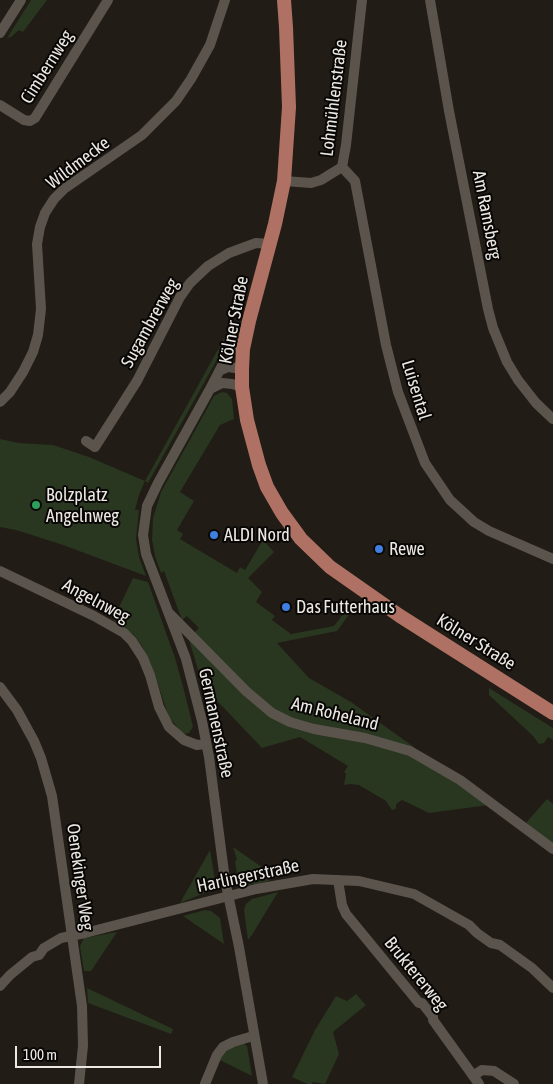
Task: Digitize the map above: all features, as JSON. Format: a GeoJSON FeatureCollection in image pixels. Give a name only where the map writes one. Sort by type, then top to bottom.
{"type":"FeatureCollection","features":[{"type":"Feature","properties":{"kind":"main road","name":"Kölner Straße"},"geometry":{"type":"LineString","coordinates":[[284,0],[289,107],[284,181],[270,244],[246,334],[242,369],[242,387],[250,434],[258,465],[267,487],[282,513],[303,541],[330,567],[358,588],[553,713]]}},
{"type":"Feature","properties":{"kind":"street"},"geometry":{"type":"LineString","coordinates":[[0,33],[20,0]]}},
{"type":"Feature","properties":{"kind":"street","name":"Cimbernweg"},"geometry":{"type":"LineString","coordinates":[[0,105],[24,120],[30,121],[35,118],[108,0]]}},
{"type":"Feature","properties":{"kind":"street","name":"Wildmecke"},"geometry":{"type":"LineString","coordinates":[[0,402],[10,392],[23,372],[33,352],[38,334],[41,309],[37,244],[45,213],[54,199],[64,189],[142,135],[176,101],[210,45],[225,0]]}},
{"type":"Feature","properties":{"kind":"street","name":"Lohmühlenstraße"},"geometry":{"type":"LineString","coordinates":[[284,181],[310,183],[321,180],[342,167],[362,0]]}},
{"type":"Feature","properties":{"kind":"street","name":"Am Ramsberg"},"geometry":{"type":"LineString","coordinates":[[430,0],[449,111],[493,328],[507,362],[518,380],[536,403],[553,419]]}},
{"type":"Feature","properties":{"kind":"street","name":"Luisental"},"geometry":{"type":"LineString","coordinates":[[342,167],[356,180],[386,345],[398,392],[425,464],[450,500],[474,522],[489,531],[553,559]]}},
{"type":"Feature","properties":{"kind":"street","name":"Sugambrerweg"},"geometry":{"type":"LineString","coordinates":[[86,441],[96,447],[137,381],[180,297],[190,283],[208,266],[229,253],[256,243],[270,244]]}},
{"type":"Feature","properties":{"kind":"street","name":"Germanenstraße"},"geometry":{"type":"LineString","coordinates":[[246,334],[231,349],[158,482],[146,510],[143,534],[146,554],[186,659],[202,721],[214,791],[228,896],[239,946],[253,1036],[263,1084]]}},
{"type":"Feature","properties":{"kind":"street"},"geometry":{"type":"LineString","coordinates":[[219,371],[228,367],[242,369]]}},
{"type":"Feature","properties":{"kind":"street"},"geometry":{"type":"LineString","coordinates":[[210,389],[222,383],[242,387]]}},
{"type":"Feature","properties":{"kind":"street","name":"Angelnweg"},"geometry":{"type":"LineString","coordinates":[[0,571],[94,616],[124,633],[132,641],[143,658],[159,707],[169,727],[184,740],[197,745],[206,744]]}},
{"type":"Feature","properties":{"kind":"street","name":"Am Roheland"},"geometry":{"type":"LineString","coordinates":[[168,611],[246,691],[272,712],[298,724],[365,738],[410,750],[446,771],[553,849]]}},
{"type":"Feature","properties":{"kind":"street","name":"Oenekinger Weg"},"geometry":{"type":"LineString","coordinates":[[0,687],[17,710],[34,741],[52,793],[71,936],[80,986],[83,1033],[79,1084]]}},
{"type":"Feature","properties":{"kind":"street","name":"Harlingerstraße"},"geometry":{"type":"LineString","coordinates":[[0,986],[10,975],[32,957],[39,955],[44,948],[55,940],[228,896],[300,880],[338,880],[359,881],[414,894],[463,921],[476,933],[492,943],[498,943],[532,968],[553,988]]}},
{"type":"Feature","properties":{"kind":"street","name":"Bruktererweg"},"geometry":{"type":"LineString","coordinates":[[338,880],[342,905],[346,914],[419,1003],[422,1003],[433,1017],[433,1020],[476,1080]]}},
{"type":"Feature","properties":{"kind":"street"},"geometry":{"type":"LineString","coordinates":[[205,1084],[217,1055],[223,1047],[253,1036]]}},
{"type":"Feature","properties":{"kind":"street"},"geometry":{"type":"LineString","coordinates":[[476,1080],[482,1070],[494,1071],[514,1084]]}},
{"type":"Feature","properties":{"kind":"green space"},"geometry":{"type":"Polygon","coordinates":[[[31,0],[47,0],[23,32],[19,30],[7,38],[31,0]]]}},
{"type":"Feature","properties":{"kind":"green space"},"geometry":{"type":"Polygon","coordinates":[[[226,335],[230,336],[148,483],[145,481],[226,335]]]}},
{"type":"Feature","properties":{"kind":"green space"},"geometry":{"type":"Polygon","coordinates":[[[222,392],[227,393],[232,399],[234,419],[220,425],[180,492],[194,501],[177,530],[183,534],[180,539],[237,573],[240,567],[245,570],[263,540],[274,552],[248,578],[262,592],[256,602],[275,616],[272,620],[291,634],[334,626],[347,609],[351,612],[337,631],[277,643],[309,678],[351,702],[414,747],[411,750],[291,720],[265,705],[194,633],[199,628],[187,616],[182,620],[164,571],[161,573],[155,556],[152,540],[153,518],[161,492],[214,396],[222,392]]]}},
{"type":"Feature","properties":{"kind":"green space"},"geometry":{"type":"Polygon","coordinates":[[[0,439],[19,443],[53,445],[89,457],[145,481],[135,510],[139,510],[136,539],[139,557],[146,576],[63,545],[16,530],[0,527],[0,439]]]}},
{"type":"Feature","properties":{"kind":"green space"},"geometry":{"type":"Polygon","coordinates":[[[133,578],[148,582],[175,658],[184,690],[193,727],[189,733],[181,732],[169,717],[151,664],[142,646],[134,635],[113,620],[133,578]]]}},
{"type":"Feature","properties":{"kind":"green space"},"geometry":{"type":"Polygon","coordinates":[[[189,640],[262,708],[418,757],[489,805],[429,813],[402,800],[396,804],[396,809],[392,810],[386,801],[359,785],[344,785],[346,774],[344,772],[348,766],[300,737],[262,748],[203,686],[189,640]]]}},
{"type":"Feature","properties":{"kind":"green space"},"geometry":{"type":"Polygon","coordinates":[[[489,688],[553,728],[553,740],[548,737],[544,743],[539,744],[533,736],[489,695],[489,688]]]}},
{"type":"Feature","properties":{"kind":"green space"},"geometry":{"type":"Polygon","coordinates":[[[547,799],[553,804],[553,847],[524,825],[547,799]]]}},
{"type":"Feature","properties":{"kind":"green space"},"geometry":{"type":"Polygon","coordinates":[[[233,847],[272,874],[269,881],[250,885],[241,882],[238,879],[235,861],[237,860],[233,847]]]}},
{"type":"Feature","properties":{"kind":"green space"},"geometry":{"type":"Polygon","coordinates":[[[210,850],[215,880],[212,888],[180,903],[210,850]]]}},
{"type":"Feature","properties":{"kind":"green space"},"geometry":{"type":"Polygon","coordinates":[[[278,892],[248,940],[244,910],[246,904],[252,899],[278,892]]]}},
{"type":"Feature","properties":{"kind":"green space"},"geometry":{"type":"Polygon","coordinates":[[[205,910],[211,911],[220,918],[224,944],[183,916],[205,910]]]}},
{"type":"Feature","properties":{"kind":"green space"},"geometry":{"type":"Polygon","coordinates":[[[117,932],[91,971],[84,971],[80,946],[84,938],[117,932]]]}},
{"type":"Feature","properties":{"kind":"green space"},"geometry":{"type":"Polygon","coordinates":[[[87,988],[173,1029],[171,1034],[88,1003],[87,988]]]}},
{"type":"Feature","properties":{"kind":"green space"},"geometry":{"type":"Polygon","coordinates":[[[356,994],[366,1005],[333,1032],[339,1054],[325,1084],[313,1082],[312,1084],[307,1084],[292,1077],[315,1030],[336,996],[347,1001],[356,994]]]}},
{"type":"Feature","properties":{"kind":"green space"},"geometry":{"type":"Polygon","coordinates":[[[242,1042],[247,1046],[252,1076],[218,1059],[224,1051],[242,1042]]]}},
{"type":"Feature","properties":{"kind":"place","name":"Bolzplatz Angelnweg"},"geometry":{"type":"Point","coordinates":[36,505]}},
{"type":"Feature","properties":{"kind":"place","name":"ALDI Nord"},"geometry":{"type":"Point","coordinates":[214,535]}},
{"type":"Feature","properties":{"kind":"place","name":"Rewe"},"geometry":{"type":"Point","coordinates":[379,549]}},
{"type":"Feature","properties":{"kind":"place","name":"Das Futterhaus"},"geometry":{"type":"Point","coordinates":[286,607]}}]}
